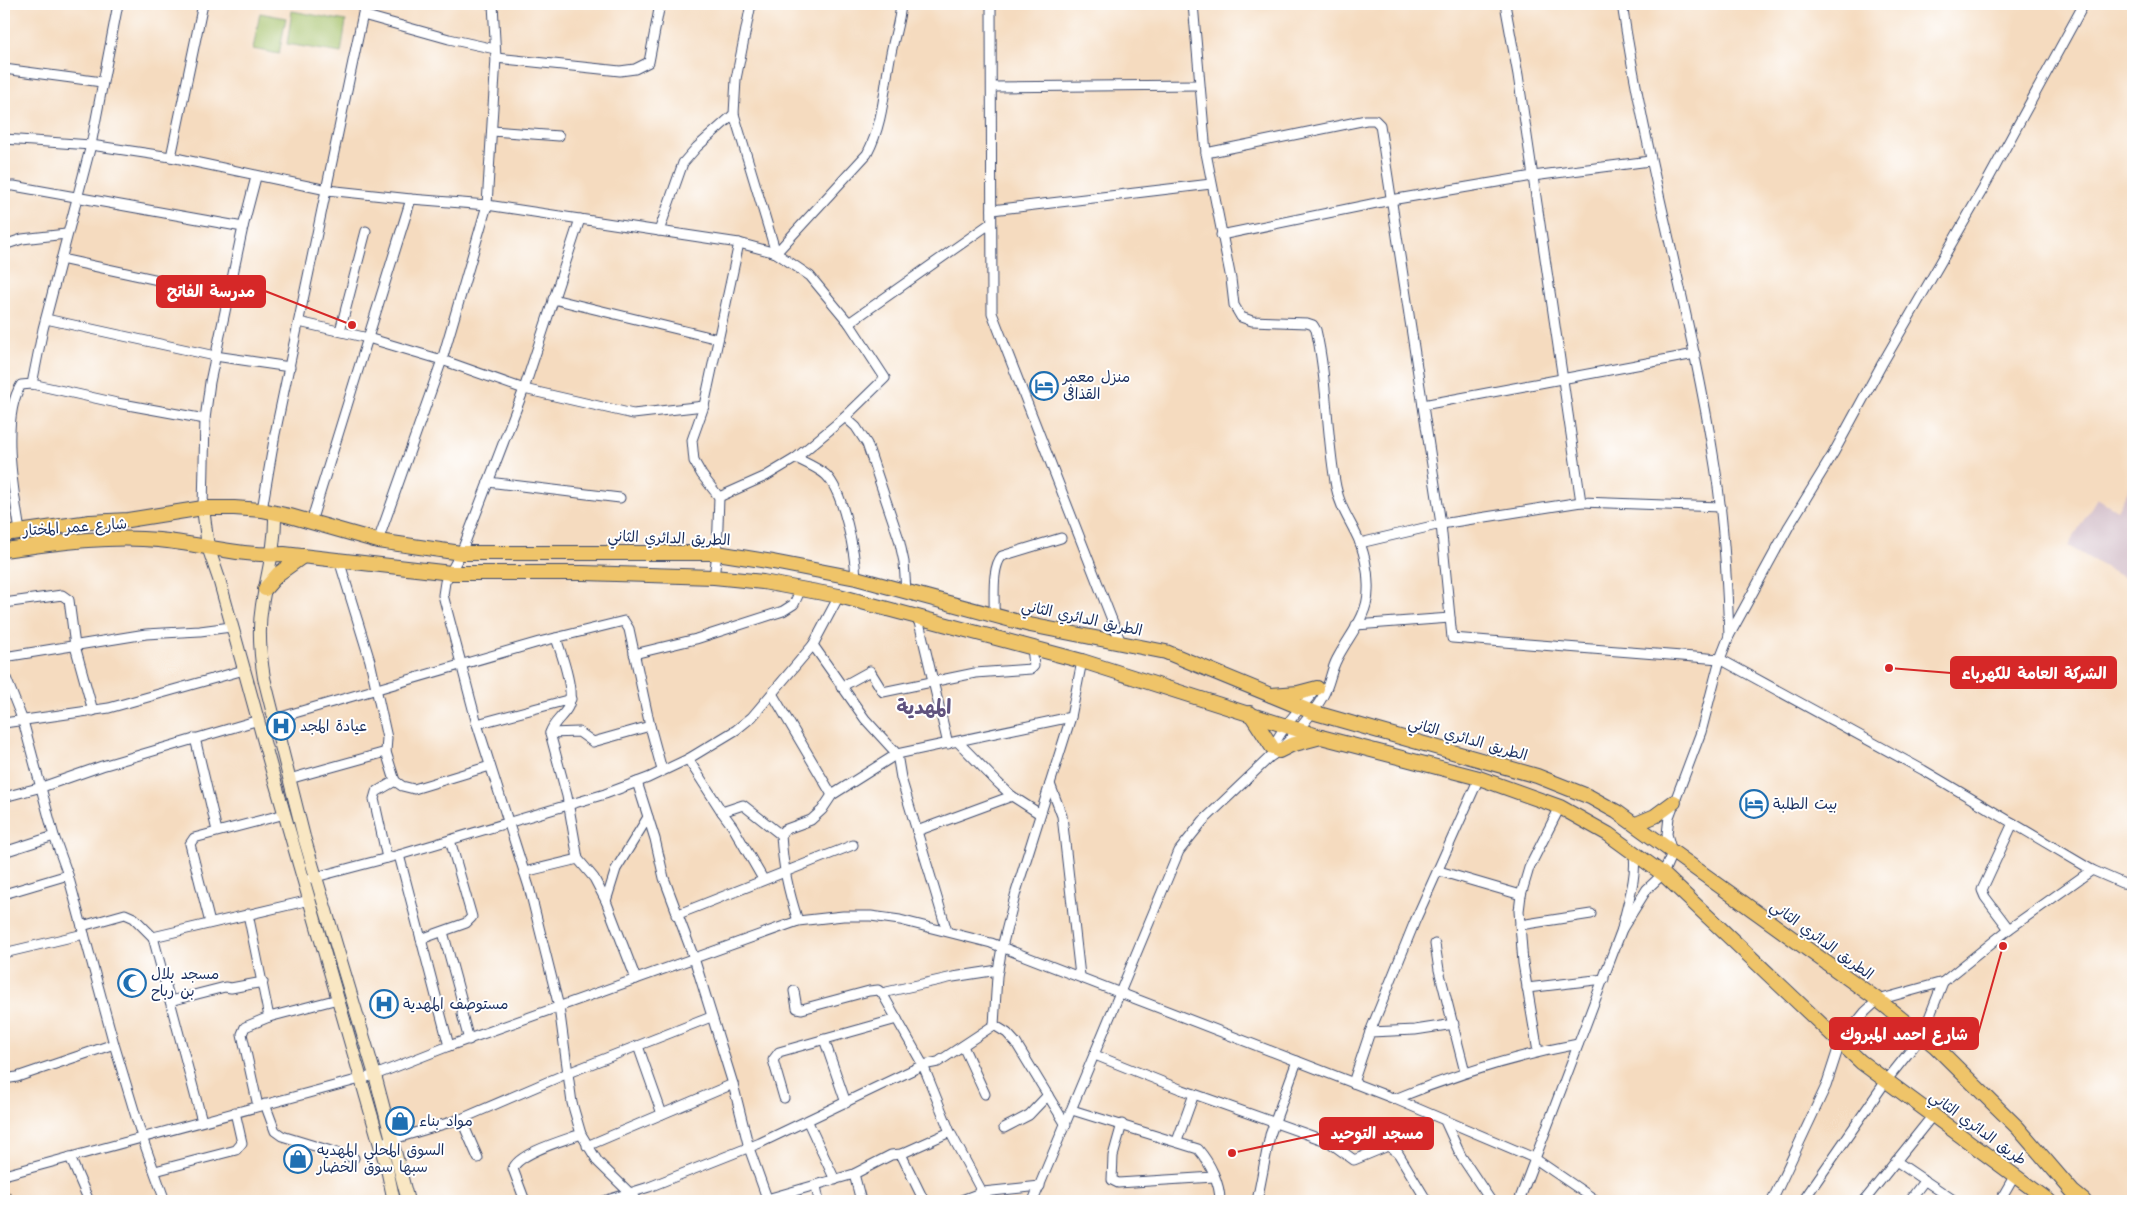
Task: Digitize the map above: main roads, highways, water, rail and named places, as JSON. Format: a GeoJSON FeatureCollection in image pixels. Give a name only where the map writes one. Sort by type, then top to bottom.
{"type":"FeatureCollection","features":[{"type":"Feature","properties":{"kind":"main road","name":"الطريق الدائري الثاني"},"geometry":{"type":"LineString","coordinates":[[203,508],[268,512],[378,541],[461,553],[717,553],[856,578],[994,616],[1166,652],[1306,710],[1537,776],[1590,797],[1636,824],[1672,853],[1878,1000],[1922,1036],[2018,1128],[2073,1192],[2084,1201]]}},
{"type":"Feature","properties":{"kind":"main road"},"geometry":{"type":"LineString","coordinates":[[203,508],[208,547],[219,579],[284,814],[311,878],[375,1075],[408,1201]]}},
{"type":"Feature","properties":{"kind":"main road","name":"شارع عمر المختار"},"geometry":{"type":"LineString","coordinates":[[4,534],[203,508]]}},
{"type":"Feature","properties":{"kind":"main road"},"geometry":{"type":"LineString","coordinates":[[268,512],[273,554],[260,624],[261,660],[311,878],[310,900],[394,1201]]}},
{"type":"Feature","properties":{"kind":"main road"},"geometry":{"type":"LineString","coordinates":[[158,515],[158,540]]}},
{"type":"Feature","properties":{"kind":"main road","name":"شارع عمر المختار"},"geometry":{"type":"LineString","coordinates":[[4,550],[59,542],[106,538],[158,540],[208,547]]}},
{"type":"Feature","properties":{"kind":"main road"},"geometry":{"type":"LineString","coordinates":[[208,547],[236,553],[303,556],[451,573],[583,573],[714,577],[763,582],[839,596],[1032,647],[1292,726],[1320,737]]}},
{"type":"Feature","properties":{"kind":"main road"},"geometry":{"type":"LineString","coordinates":[[265,589],[278,574],[303,556]]}},
{"type":"Feature","properties":{"kind":"main road"},"geometry":{"type":"LineString","coordinates":[[1267,695],[1298,693],[1317,688]]}},
{"type":"Feature","properties":{"kind":"main road"},"geometry":{"type":"LineString","coordinates":[[1250,713],[1274,751],[1320,737]]}},
{"type":"Feature","properties":{"kind":"main road","name":"طريق الدائري الثاني"},"geometry":{"type":"LineString","coordinates":[[1320,737],[1479,778],[1560,807],[1608,834],[1663,874],[1840,1043],[1886,1081],[2049,1201]]}},
{"type":"Feature","properties":{"kind":"main road"},"geometry":{"type":"LineString","coordinates":[[1636,824],[1655,816],[1674,802]]}},
{"type":"Feature","properties":{"kind":"place","name":"مدرسة الفاتح"},"geometry":{"type":"Point","coordinates":[352,325]}},
{"type":"Feature","properties":{"kind":"place","name":"منزل معمر القذافى"},"geometry":{"type":"Point","coordinates":[1044,386]}},
{"type":"Feature","properties":{"kind":"place","name":"الشركة العامة للكهرباء"},"geometry":{"type":"Point","coordinates":[1889,668]}},
{"type":"Feature","properties":{"kind":"place","name":"عيادة المجد"},"geometry":{"type":"Point","coordinates":[281,726]}},
{"type":"Feature","properties":{"kind":"place","name":"بيت الطلبة"},"geometry":{"type":"Point","coordinates":[1754,804]}},
{"type":"Feature","properties":{"kind":"place","name":"شارع احمد المبروك"},"geometry":{"type":"Point","coordinates":[2003,946]}},
{"type":"Feature","properties":{"kind":"place","name":"مسجد بلال بن رباح"},"geometry":{"type":"Point","coordinates":[132,983]}},
{"type":"Feature","properties":{"kind":"place","name":"مستوصف المهدية"},"geometry":{"type":"Point","coordinates":[384,1004]}},
{"type":"Feature","properties":{"kind":"place","name":"مواد بناء"},"geometry":{"type":"Point","coordinates":[400,1121]}},
{"type":"Feature","properties":{"kind":"place","name":"مسجد التوحيد"},"geometry":{"type":"Point","coordinates":[1232,1153]}},
{"type":"Feature","properties":{"kind":"place","name":"السوق المحلي المهديه سبها سوق الخضار"},"geometry":{"type":"Point","coordinates":[298,1159]}},
{"type":"Feature","properties":{"kind":"district","name":"المهدية"},"geometry":{"type":"Point","coordinates":[924,707]}}]}
